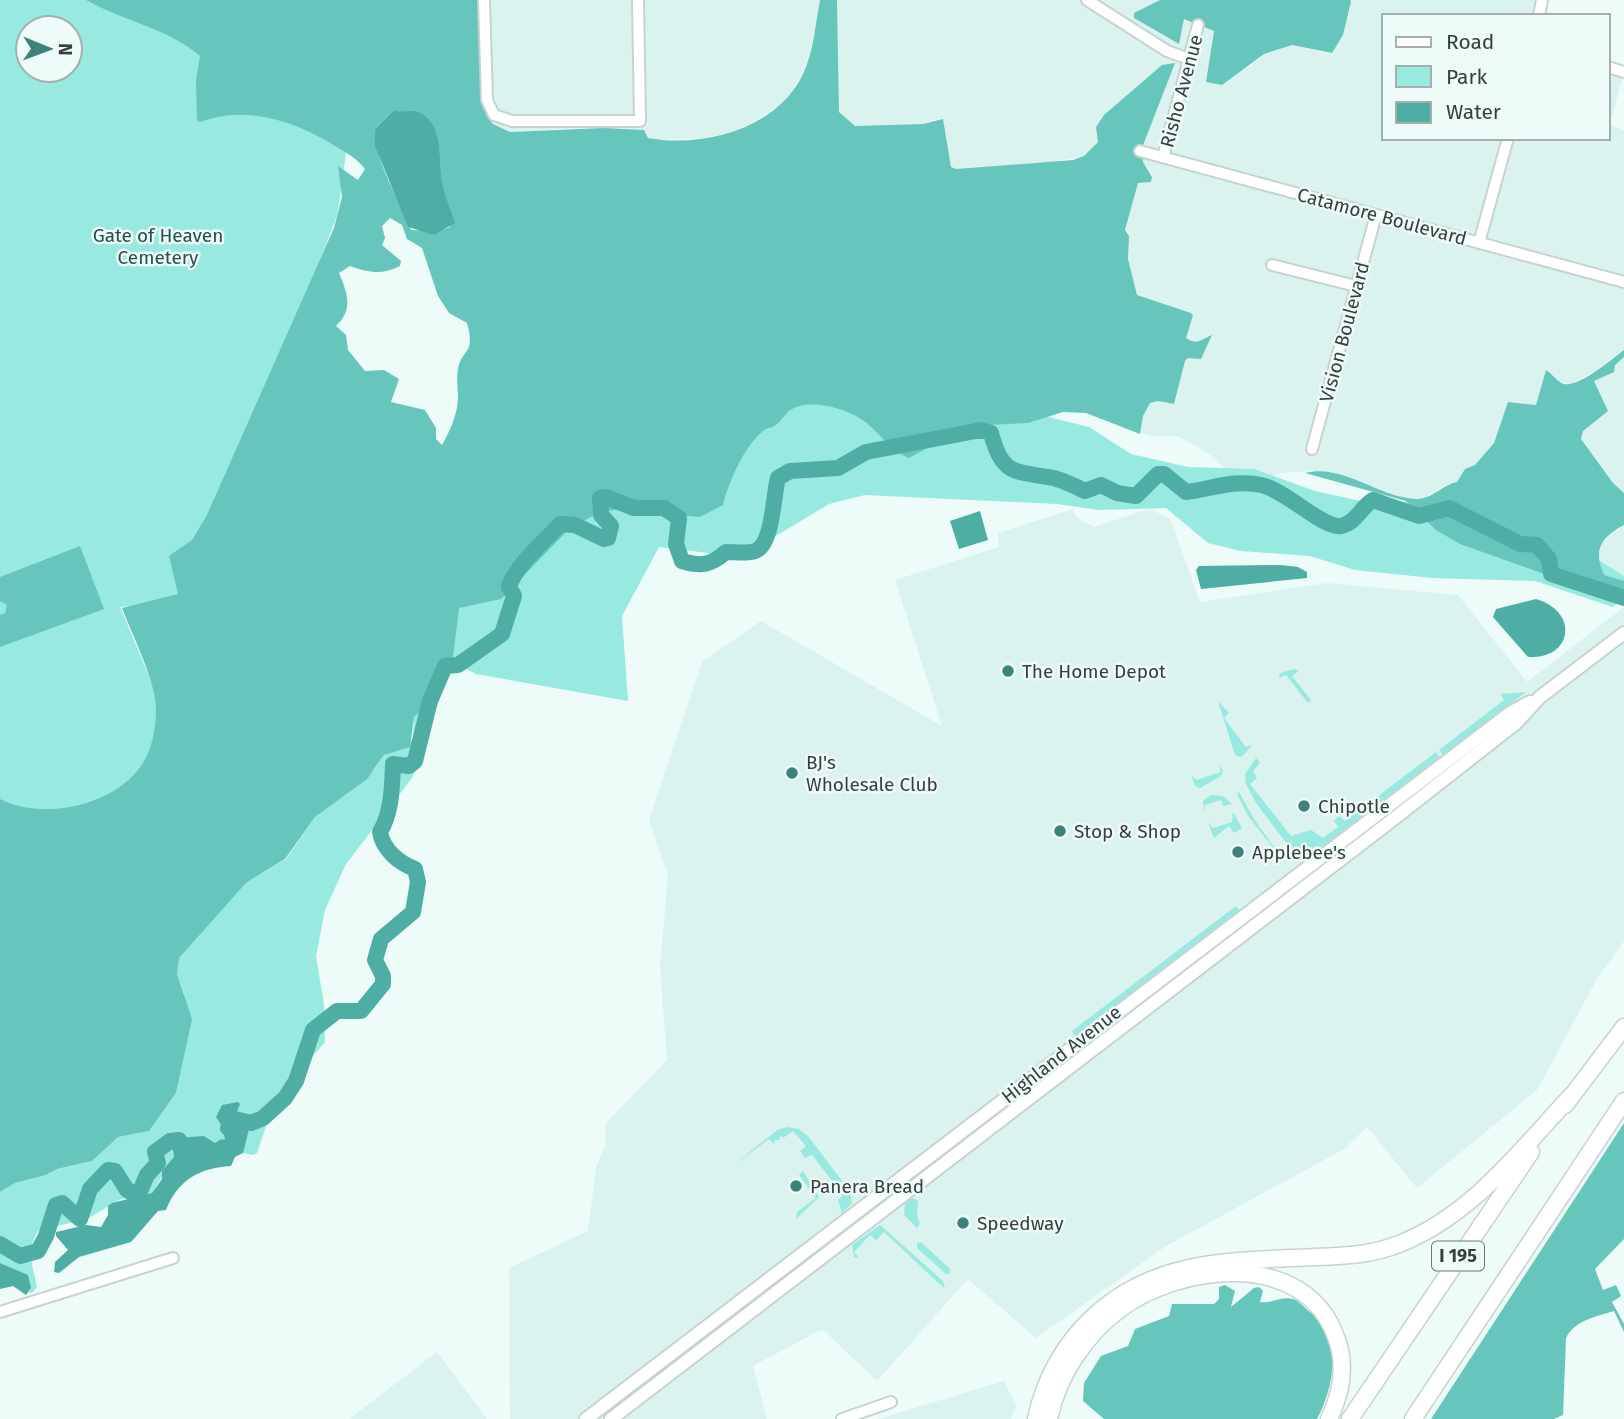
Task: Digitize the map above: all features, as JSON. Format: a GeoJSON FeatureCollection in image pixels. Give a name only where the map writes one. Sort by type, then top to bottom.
{"type":"FeatureCollection","features":[{"type":"Feature","properties":{"kind":"highway","name":"I 195"},"geometry":{"type":"LineString","coordinates":[[1350,1419],[1481,1222],[1624,1027]]}},
{"type":"Feature","properties":{"kind":"highway"},"geometry":{"type":"LineString","coordinates":[[1036,1419],[1048,1381],[1064,1351],[1087,1322],[1123,1293],[1161,1274],[1201,1263],[1366,1254],[1407,1241],[1446,1219],[1476,1196],[1571,1096]]}},
{"type":"Feature","properties":{"kind":"highway","name":"I 195"},"geometry":{"type":"LineString","coordinates":[[1413,1419],[1624,1101]]}},
{"type":"Feature","properties":{"kind":"highway"},"geometry":{"type":"LineString","coordinates":[[1049,1419],[1059,1386],[1075,1357],[1095,1331],[1121,1309],[1174,1282],[1203,1275],[1235,1273],[1265,1276],[1292,1286],[1314,1302],[1326,1316],[1338,1342],[1342,1370],[1340,1391],[1329,1419]]}},
{"type":"Feature","properties":{"kind":"main road","name":"Highland Avenue"},"geometry":{"type":"LineString","coordinates":[[586,1419],[1293,876],[1510,713],[1540,697],[1624,633]]}},
{"type":"Feature","properties":{"kind":"main road","name":"Highland Avenue"},"geometry":{"type":"LineString","coordinates":[[611,1419],[1391,821],[1516,723],[1540,697]]}},
{"type":"Feature","properties":{"kind":"street"},"geometry":{"type":"LineString","coordinates":[[484,0],[487,100],[494,115],[512,121],[640,121],[638,0]]}},
{"type":"Feature","properties":{"kind":"street"},"geometry":{"type":"LineString","coordinates":[[1087,0],[1167,51],[1189,59]]}},
{"type":"Feature","properties":{"kind":"street","name":"Risho Avenue"},"geometry":{"type":"LineString","coordinates":[[1163,157],[1198,25]]}},
{"type":"Feature","properties":{"kind":"street"},"geometry":{"type":"LineString","coordinates":[[1479,243],[1507,140]]}},
{"type":"Feature","properties":{"kind":"street","name":"Catamore Boulevard"},"geometry":{"type":"LineString","coordinates":[[1140,150],[1624,282]]}},
{"type":"Feature","properties":{"kind":"street","name":"Vision Boulevard"},"geometry":{"type":"LineString","coordinates":[[1312,449],[1376,215]]}},
{"type":"Feature","properties":{"kind":"street"},"geometry":{"type":"LineString","coordinates":[[1272,265],[1356,286]]}},
{"type":"Feature","properties":{"kind":"street"},"geometry":{"type":"LineString","coordinates":[[0,1312],[173,1258]]}},
{"type":"Feature","properties":{"kind":"street"},"geometry":{"type":"LineString","coordinates":[[842,1419],[891,1402]]}},
{"type":"Feature","properties":{"kind":"shaded area"},"geometry":{"type":"Polygon","coordinates":[[[86,0],[480,0],[486,115],[493,124],[510,132],[603,128],[644,130],[648,138],[692,140],[737,130],[776,109],[791,93],[807,65],[820,0],[837,0],[839,112],[855,126],[923,124],[943,119],[951,167],[956,169],[1073,160],[1084,156],[1098,142],[1096,127],[1104,115],[1162,65],[1175,63],[1142,148],[1143,162],[1152,177],[1151,182],[1138,183],[1125,230],[1129,236],[1128,259],[1137,295],[1191,313],[1193,315],[1186,338],[1199,341],[1212,335],[1201,359],[1188,358],[1185,361],[1174,404],[1158,401],[1150,403],[1143,416],[1140,434],[1086,413],[1063,412],[1028,423],[966,426],[909,458],[890,446],[864,421],[849,413],[829,406],[800,406],[790,410],[775,425],[756,437],[733,476],[723,505],[700,517],[676,515],[640,505],[598,513],[569,529],[501,599],[459,608],[452,665],[431,688],[423,709],[414,717],[410,747],[384,755],[367,779],[315,817],[285,859],[246,883],[179,958],[177,974],[192,1019],[176,1093],[149,1131],[118,1137],[92,1161],[15,1183],[0,1192],[0,799],[17,806],[36,809],[76,806],[113,791],[129,780],[145,760],[154,731],[155,698],[148,672],[122,608],[178,594],[169,556],[192,540],[207,515],[334,228],[342,197],[338,166],[358,180],[365,169],[350,155],[324,139],[273,119],[237,115],[200,122],[197,120],[196,80],[200,56],[174,38],[86,0]],[[394,110],[375,129],[376,140],[383,166],[411,230],[440,231],[450,227],[438,144],[432,126],[419,112],[400,113],[394,110]],[[390,218],[382,226],[385,238],[382,245],[401,261],[400,266],[376,272],[350,266],[339,273],[347,307],[342,320],[336,326],[346,335],[348,350],[365,371],[384,370],[399,379],[391,402],[425,410],[436,428],[436,439],[442,445],[457,409],[458,369],[470,341],[467,323],[449,313],[438,296],[422,248],[407,239],[402,225],[390,218]]]}},
{"type":"Feature","properties":{"kind":"shaded area"},"geometry":{"type":"Polygon","coordinates":[[[480,0],[820,0],[809,61],[792,92],[778,107],[738,132],[704,138],[658,140],[648,138],[644,130],[577,128],[510,132],[493,124],[486,115],[480,0]]]}},
{"type":"Feature","properties":{"kind":"shaded area"},"geometry":{"type":"Polygon","coordinates":[[[837,0],[1160,0],[1134,18],[1178,44],[1183,18],[1214,31],[1206,82],[1251,66],[1264,54],[1292,45],[1326,53],[1349,17],[1350,0],[1542,0],[1539,14],[1382,14],[1382,140],[1610,140],[1610,125],[1624,130],[1624,350],[1596,371],[1570,384],[1560,382],[1550,372],[1536,405],[1518,403],[1505,411],[1494,443],[1475,465],[1465,469],[1457,482],[1445,485],[1421,499],[1402,498],[1343,476],[1314,471],[1280,473],[1266,481],[1236,478],[1209,454],[1178,436],[1149,436],[1140,432],[1143,416],[1150,403],[1158,401],[1174,404],[1185,361],[1203,352],[1211,334],[1197,343],[1193,342],[1186,338],[1192,313],[1137,295],[1128,259],[1129,236],[1126,225],[1138,183],[1151,182],[1152,174],[1143,162],[1142,148],[1174,64],[1162,65],[1132,95],[1099,133],[1098,142],[1085,156],[1052,162],[956,169],[951,167],[935,119],[923,124],[855,126],[839,112],[837,0]]]}},
{"type":"Feature","properties":{"kind":"shaded area"},"geometry":{"type":"Polygon","coordinates":[[[1160,0],[1351,2],[1343,35],[1332,53],[1292,45],[1264,54],[1222,85],[1206,82],[1214,31],[1184,19],[1179,44],[1134,18],[1134,13],[1160,0]]]}},
{"type":"Feature","properties":{"kind":"shaded area"},"geometry":{"type":"Polygon","coordinates":[[[1610,67],[1624,71],[1610,125],[1610,67]]]}},
{"type":"Feature","properties":{"kind":"shaded area"},"geometry":{"type":"Polygon","coordinates":[[[1624,350],[1624,357],[1615,365],[1614,372],[1594,381],[1608,411],[1583,431],[1581,439],[1613,483],[1624,493],[1624,525],[1604,540],[1599,558],[1604,575],[1624,581],[1624,592],[1575,585],[1460,544],[1436,530],[1406,501],[1305,473],[1333,473],[1403,497],[1427,497],[1457,482],[1465,469],[1475,465],[1494,443],[1508,402],[1536,405],[1546,370],[1562,383],[1571,384],[1596,372],[1624,350]]]}},
{"type":"Feature","properties":{"kind":"shaded area"},"geometry":{"type":"Polygon","coordinates":[[[1624,357],[1624,493],[1613,483],[1581,439],[1583,430],[1607,411],[1594,381],[1614,372],[1615,365],[1624,357]]]}},
{"type":"Feature","properties":{"kind":"shaded area"},"geometry":{"type":"Polygon","coordinates":[[[1073,509],[1076,517],[1094,527],[1149,509],[1170,518],[1200,602],[1327,583],[1458,595],[1527,682],[1624,607],[1624,941],[1597,979],[1537,1090],[1417,1188],[1367,1127],[1344,1149],[1166,1246],[1036,1338],[968,1279],[877,1381],[822,1329],[753,1366],[767,1419],[510,1419],[509,1268],[588,1231],[596,1167],[605,1147],[606,1123],[667,1060],[660,966],[668,876],[649,820],[702,662],[761,621],[942,726],[895,580],[999,547],[998,533],[1073,509]]]}},
{"type":"Feature","properties":{"kind":"shaded area"},"geometry":{"type":"Polygon","coordinates":[[[1624,525],[1624,581],[1604,575],[1597,559],[1601,543],[1624,525]]]}},
{"type":"Feature","properties":{"kind":"shaded area"},"geometry":{"type":"Polygon","coordinates":[[[80,546],[104,609],[0,647],[0,615],[5,613],[7,605],[0,601],[0,577],[80,546]]]}},
{"type":"Feature","properties":{"kind":"shaded area"},"geometry":{"type":"Polygon","coordinates":[[[1624,1123],[1624,1239],[1595,1269],[1603,1290],[1616,1285],[1621,1296],[1612,1302],[1624,1324],[1624,1332],[1614,1311],[1586,1320],[1570,1332],[1566,1338],[1563,1415],[1554,1419],[1431,1419],[1624,1123]]]}},
{"type":"Feature","properties":{"kind":"shaded area"},"geometry":{"type":"Polygon","coordinates":[[[1225,1285],[1235,1291],[1231,1307],[1259,1287],[1263,1291],[1260,1302],[1293,1299],[1321,1322],[1332,1348],[1333,1363],[1328,1392],[1317,1419],[1104,1419],[1083,1401],[1084,1383],[1101,1356],[1128,1346],[1135,1329],[1169,1316],[1172,1304],[1214,1304],[1219,1299],[1219,1287],[1225,1285]]]}},
{"type":"Feature","properties":{"kind":"shaded area"},"geometry":{"type":"Polygon","coordinates":[[[437,1352],[487,1419],[349,1419],[437,1352]]]}},
{"type":"Feature","properties":{"kind":"shaded area"},"geometry":{"type":"Polygon","coordinates":[[[1004,1381],[1016,1405],[1011,1419],[878,1419],[1004,1381]]]}},
{"type":"Feature","properties":{"kind":"green space","name":"Gate of Heaven Cemetery"},"geometry":{"type":"Polygon","coordinates":[[[0,0],[95,0],[200,48],[347,147],[337,216],[259,419],[218,501],[177,596],[166,602],[120,607],[157,695],[161,727],[132,797],[71,815],[0,807],[0,0]]]}},
{"type":"Feature","properties":{"kind":"green space"},"geometry":{"type":"Polygon","coordinates":[[[766,391],[1021,410],[1089,427],[1131,454],[1188,467],[1254,469],[1315,491],[1365,502],[1393,505],[1427,497],[1592,556],[1624,576],[1624,596],[1613,607],[1535,581],[1432,578],[1355,570],[1310,556],[1241,551],[1208,543],[1166,508],[1099,510],[1057,504],[865,495],[829,504],[774,537],[716,554],[659,547],[622,616],[628,701],[476,674],[407,639],[766,391]]]}},
{"type":"Feature","properties":{"kind":"green space"},"geometry":{"type":"Polygon","coordinates":[[[1294,669],[1299,671],[1292,676],[1311,700],[1308,703],[1286,675],[1279,678],[1280,673],[1294,669]]]}},
{"type":"Feature","properties":{"kind":"green space"},"geometry":{"type":"Polygon","coordinates":[[[1526,692],[1443,755],[1439,750],[1504,700],[1500,694],[1526,692]]]}},
{"type":"Feature","properties":{"kind":"green space"},"geometry":{"type":"Polygon","coordinates":[[[1218,701],[1229,713],[1224,718],[1246,747],[1253,745],[1241,757],[1235,755],[1218,701]]]}},
{"type":"Feature","properties":{"kind":"green space"},"geometry":{"type":"Polygon","coordinates":[[[423,709],[422,750],[412,778],[346,864],[325,910],[316,956],[324,1005],[325,1042],[274,1102],[257,1153],[252,1155],[240,1152],[245,1125],[239,1115],[226,1104],[216,1117],[223,1128],[226,1141],[221,1139],[215,1143],[204,1136],[175,1140],[165,1149],[173,1150],[174,1157],[152,1193],[121,1199],[87,1219],[39,1230],[31,1251],[37,1287],[32,1293],[29,1292],[31,1288],[22,1273],[0,1263],[0,1192],[15,1183],[92,1161],[117,1137],[149,1131],[176,1093],[183,1055],[184,994],[177,974],[178,958],[246,883],[286,859],[315,817],[374,770],[384,755],[413,739],[414,717],[423,709]]]}},
{"type":"Feature","properties":{"kind":"green space"},"geometry":{"type":"Polygon","coordinates":[[[1436,752],[1440,758],[1377,805],[1373,800],[1436,752]]]}},
{"type":"Feature","properties":{"kind":"green space"},"geometry":{"type":"Polygon","coordinates":[[[1256,758],[1260,763],[1253,771],[1257,778],[1250,784],[1291,836],[1311,830],[1323,838],[1338,827],[1334,821],[1339,816],[1345,821],[1370,802],[1374,807],[1311,855],[1300,855],[1290,848],[1256,803],[1246,784],[1245,774],[1256,758]]]}},
{"type":"Feature","properties":{"kind":"green space"},"geometry":{"type":"Polygon","coordinates":[[[1219,765],[1223,771],[1221,776],[1200,788],[1195,786],[1191,774],[1196,780],[1221,772],[1219,765]]]}},
{"type":"Feature","properties":{"kind":"green space"},"geometry":{"type":"Polygon","coordinates":[[[1239,792],[1254,819],[1289,868],[1248,816],[1237,794],[1239,792]]]}},
{"type":"Feature","properties":{"kind":"green space"},"geometry":{"type":"Polygon","coordinates":[[[1211,795],[1223,796],[1232,804],[1223,806],[1221,800],[1205,805],[1205,813],[1203,801],[1211,795]]]}},
{"type":"Feature","properties":{"kind":"green space"},"geometry":{"type":"Polygon","coordinates":[[[1233,812],[1242,828],[1234,833],[1229,826],[1214,838],[1208,822],[1213,828],[1232,822],[1233,812]]]}},
{"type":"Feature","properties":{"kind":"green space"},"geometry":{"type":"Polygon","coordinates":[[[1236,906],[1239,910],[1075,1036],[1072,1031],[1236,906]]]}},
{"type":"Feature","properties":{"kind":"green space"},"geometry":{"type":"Polygon","coordinates":[[[788,1127],[799,1129],[808,1136],[849,1190],[852,1203],[842,1213],[838,1200],[843,1195],[812,1155],[805,1158],[800,1151],[806,1146],[793,1131],[783,1138],[780,1136],[780,1140],[775,1140],[774,1144],[769,1139],[735,1164],[777,1130],[788,1127]]]}},
{"type":"Feature","properties":{"kind":"green space"},"geometry":{"type":"Polygon","coordinates":[[[803,1171],[819,1197],[796,1219],[797,1212],[816,1198],[799,1175],[803,1171]]]}},
{"type":"Feature","properties":{"kind":"green space"},"geometry":{"type":"Polygon","coordinates":[[[912,1198],[918,1200],[917,1215],[920,1224],[917,1228],[904,1215],[905,1204],[912,1198]]]}},
{"type":"Feature","properties":{"kind":"green space"},"geometry":{"type":"Polygon","coordinates":[[[880,1225],[943,1281],[945,1289],[884,1232],[876,1240],[870,1235],[854,1252],[859,1258],[854,1257],[852,1245],[880,1225]]]}},
{"type":"Feature","properties":{"kind":"green space"},"geometry":{"type":"Polygon","coordinates":[[[921,1242],[950,1269],[949,1274],[917,1248],[917,1243],[921,1242]]]}},
{"type":"Feature","properties":{"kind":"water"},"geometry":{"type":"Polygon","coordinates":[[[394,110],[421,113],[429,119],[437,136],[444,191],[455,223],[434,235],[408,227],[375,146],[375,129],[394,110]]]}},
{"type":"Feature","properties":{"kind":"water"},"geometry":{"type":"Polygon","coordinates":[[[980,511],[988,540],[959,549],[950,521],[980,511]]]}},
{"type":"Feature","properties":{"kind":"water"},"geometry":{"type":"Polygon","coordinates":[[[1199,566],[1298,567],[1307,572],[1307,578],[1201,589],[1196,570],[1199,566]]]}},
{"type":"Feature","properties":{"kind":"water"},"geometry":{"type":"Polygon","coordinates":[[[1536,599],[1550,605],[1560,614],[1565,634],[1554,651],[1543,656],[1528,657],[1493,617],[1496,609],[1536,599]]]}},
{"type":"Feature","properties":{"kind":"water"},"geometry":{"type":"Polygon","coordinates":[[[238,1102],[240,1104],[236,1114],[249,1129],[243,1153],[235,1157],[231,1166],[200,1173],[183,1183],[166,1210],[158,1211],[131,1242],[79,1257],[59,1273],[54,1272],[55,1262],[68,1250],[56,1236],[56,1232],[86,1225],[101,1227],[108,1215],[108,1206],[112,1203],[152,1193],[162,1179],[162,1171],[174,1157],[173,1150],[160,1145],[164,1139],[204,1136],[215,1143],[221,1139],[225,1140],[223,1128],[216,1117],[222,1105],[238,1102]]]}},
{"type":"Feature","properties":{"kind":"water"},"geometry":{"type":"Polygon","coordinates":[[[0,1263],[28,1275],[31,1288],[26,1295],[13,1286],[0,1289],[0,1263]]]}},
{"type":"Feature","properties":{"kind":"waterway"},"geometry":{"type":"LineString","coordinates":[[228,1128],[235,1119],[251,1123],[263,1118],[285,1098],[296,1081],[313,1030],[337,1011],[361,1011],[383,984],[383,976],[375,960],[381,939],[413,912],[418,882],[415,869],[393,855],[384,845],[380,832],[389,808],[393,764],[409,766],[415,761],[430,701],[445,666],[458,665],[502,634],[514,596],[509,587],[512,579],[539,546],[560,524],[575,525],[604,539],[608,538],[611,526],[601,515],[600,498],[606,497],[634,508],[664,508],[679,518],[676,544],[682,561],[706,564],[726,552],[748,552],[761,547],[769,530],[778,478],[790,471],[838,468],[866,452],[981,430],[991,433],[1000,457],[1012,469],[1054,478],[1085,491],[1101,485],[1117,493],[1136,496],[1158,474],[1164,474],[1186,492],[1252,483],[1271,488],[1324,522],[1341,526],[1351,522],[1373,500],[1419,516],[1449,508],[1520,544],[1537,545],[1549,559],[1551,574],[1624,598]]}},
{"type":"Feature","properties":{"kind":"waterway"},"geometry":{"type":"LineString","coordinates":[[0,1244],[20,1256],[38,1251],[56,1205],[62,1203],[80,1219],[90,1189],[108,1170],[115,1171],[127,1190],[138,1196],[147,1175],[158,1163],[155,1152],[170,1141],[179,1140]]}},
{"type":"Feature","properties":{"kind":"place","name":"The Home Depot"},"geometry":{"type":"Point","coordinates":[1008,671]}},
{"type":"Feature","properties":{"kind":"place","name":"BJ's Wholesale Club"},"geometry":{"type":"Point","coordinates":[792,773]}},
{"type":"Feature","properties":{"kind":"place","name":"Chipotle"},"geometry":{"type":"Point","coordinates":[1304,806]}},
{"type":"Feature","properties":{"kind":"place","name":"Stop & Shop"},"geometry":{"type":"Point","coordinates":[1060,831]}},
{"type":"Feature","properties":{"kind":"place","name":"Applebee's"},"geometry":{"type":"Point","coordinates":[1238,852]}},
{"type":"Feature","properties":{"kind":"place","name":"Panera Bread"},"geometry":{"type":"Point","coordinates":[796,1186]}},
{"type":"Feature","properties":{"kind":"place","name":"Speedway"},"geometry":{"type":"Point","coordinates":[963,1223]}}]}
